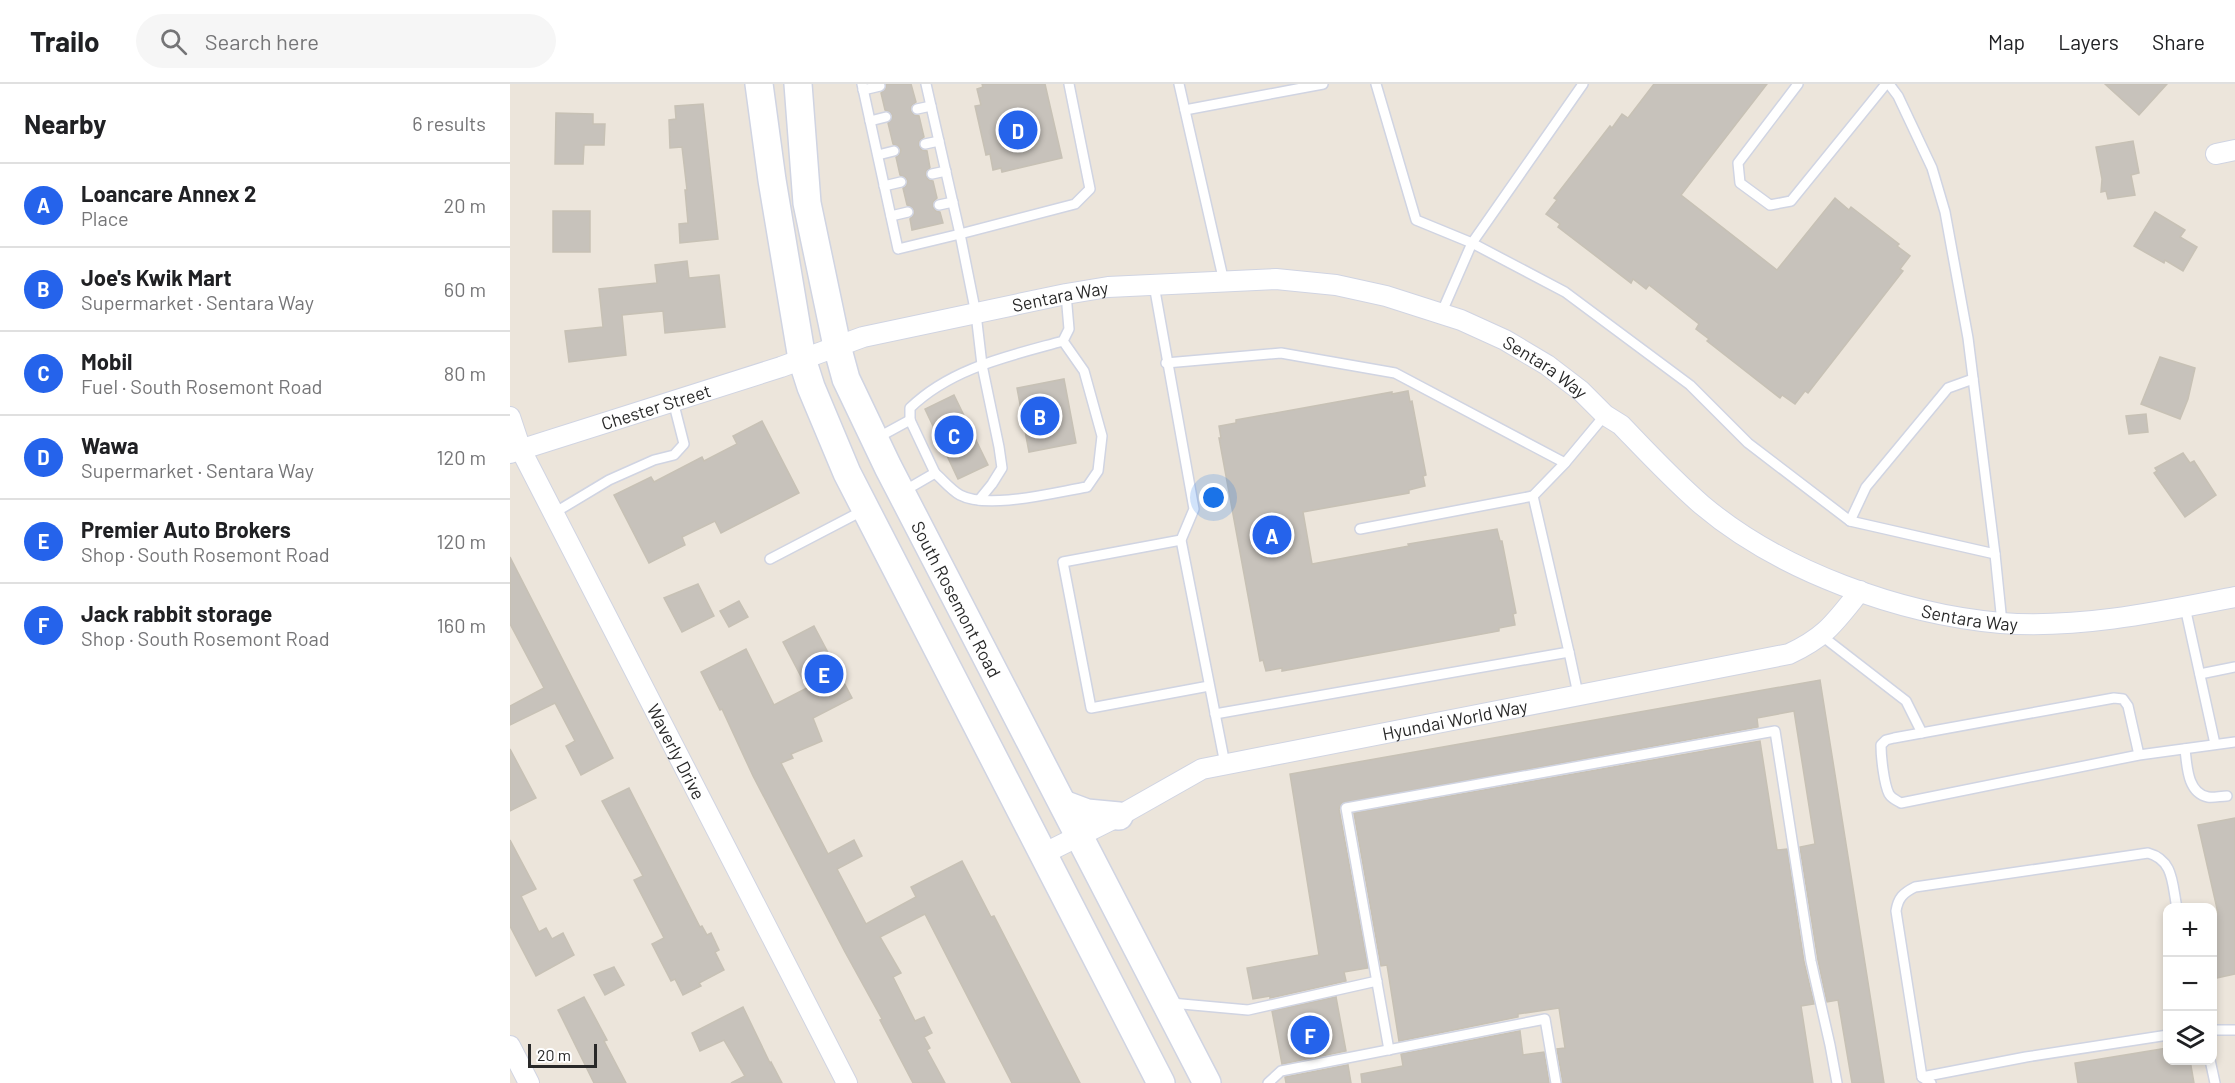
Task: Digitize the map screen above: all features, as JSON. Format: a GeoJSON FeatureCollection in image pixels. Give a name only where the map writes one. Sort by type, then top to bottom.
{"type":"FeatureCollection","features":[{"type":"Feature","properties":{"kind":"main road"},"geometry":{"type":"LineString","coordinates":[[759,84],[772,180],[802,359],[838,451],[1161,1083]]}},
{"type":"Feature","properties":{"kind":"main road","name":"South Rosemont Road"},"geometry":{"type":"LineString","coordinates":[[798,84],[807,203],[846,379],[1206,1083]]}},
{"type":"Feature","properties":{"kind":"main road"},"geometry":{"type":"LineString","coordinates":[[1063,804],[1087,813],[1119,816]]}},
{"type":"Feature","properties":{"kind":"street","name":"Sentara Way"},"geometry":{"type":"LineString","coordinates":[[802,359],[863,337],[1108,287],[1276,279],[1336,285],[1386,296],[1461,320],[1506,340],[1547,365],[1581,391],[1605,415],[1621,425],[1702,505],[1732,528],[1811,572],[1860,591],[1940,613],[2002,623],[2105,619],[2235,597]]}},
{"type":"Feature","properties":{"kind":"street","name":"Chester Street"},"geometry":{"type":"LineString","coordinates":[[515,451],[802,359]]}},
{"type":"Feature","properties":{"kind":"street","name":"Waverly Drive"},"geometry":{"type":"LineString","coordinates":[[510,417],[515,451],[554,513],[847,1083]]}},
{"type":"Feature","properties":{"kind":"street","name":"Hyundai World Way"},"geometry":{"type":"LineString","coordinates":[[1043,854],[1119,816],[1202,769],[1789,654],[1810,645],[1829,630],[1860,591]]}},
{"type":"Feature","properties":{"kind":"street"},"geometry":{"type":"LineString","coordinates":[[510,1046],[529,1083]]}},
{"type":"Feature","properties":{"kind":"lane"},"geometry":{"type":"LineString","coordinates":[[926,84],[976,314],[982,365],[1002,468],[979,500]]}},
{"type":"Feature","properties":{"kind":"lane"},"geometry":{"type":"LineString","coordinates":[[880,86],[862,87],[898,249],[1075,204],[1090,189],[1070,84]]}},
{"type":"Feature","properties":{"kind":"lane"},"geometry":{"type":"LineString","coordinates":[[1179,84],[1224,282]]}},
{"type":"Feature","properties":{"kind":"lane"},"geometry":{"type":"LineString","coordinates":[[1185,110],[1323,84]]}},
{"type":"Feature","properties":{"kind":"lane"},"geometry":{"type":"LineString","coordinates":[[1376,84],[1416,220],[1472,243],[1564,292],[1690,385],[1748,443],[1850,520],[1995,554]]}},
{"type":"Feature","properties":{"kind":"lane"},"geometry":{"type":"LineString","coordinates":[[1441,314],[1472,243],[1583,84]]}},
{"type":"Feature","properties":{"kind":"lane"},"geometry":{"type":"LineString","coordinates":[[1798,84],[1737,163],[1740,183],[1770,205],[1791,201],[1887,84],[1898,96],[1932,168],[1945,212],[1968,338],[2002,623]]}},
{"type":"Feature","properties":{"kind":"lane"},"geometry":{"type":"LineString","coordinates":[[917,109],[931,106]]}},
{"type":"Feature","properties":{"kind":"lane"},"geometry":{"type":"LineString","coordinates":[[870,121],[886,117]]}},
{"type":"Feature","properties":{"kind":"lane"},"geometry":{"type":"LineString","coordinates":[[925,144],[939,141]]}},
{"type":"Feature","properties":{"kind":"lane"},"geometry":{"type":"LineString","coordinates":[[878,155],[894,151]]}},
{"type":"Feature","properties":{"kind":"lane"},"geometry":{"type":"LineString","coordinates":[[932,174],[946,171]]}},
{"type":"Feature","properties":{"kind":"lane"},"geometry":{"type":"LineString","coordinates":[[884,186],[901,182]]}},
{"type":"Feature","properties":{"kind":"lane"},"geometry":{"type":"LineString","coordinates":[[939,205],[953,202]]}},
{"type":"Feature","properties":{"kind":"lane"},"geometry":{"type":"LineString","coordinates":[[891,216],[908,212]]}},
{"type":"Feature","properties":{"kind":"lane"},"geometry":{"type":"LineString","coordinates":[[1154,284],[1166,363],[1194,508],[1181,540],[1225,764]]}},
{"type":"Feature","properties":{"kind":"lane"},"geometry":{"type":"LineString","coordinates":[[1063,341],[1084,371],[1102,436],[1098,471],[1087,487],[1016,500],[979,500],[960,495],[935,473],[910,420],[910,408],[923,395],[958,374],[1063,341],[1069,329],[1066,294]]}},
{"type":"Feature","properties":{"kind":"lane"},"geometry":{"type":"LineString","coordinates":[[1166,363],[1281,353],[1395,373],[1565,463]]}},
{"type":"Feature","properties":{"kind":"lane"},"geometry":{"type":"LineString","coordinates":[[1850,520],[1866,487],[1948,388],[1973,379]]}},
{"type":"Feature","properties":{"kind":"lane"},"geometry":{"type":"LineString","coordinates":[[554,513],[609,480],[654,460],[674,455],[684,444],[673,401]]}},
{"type":"Feature","properties":{"kind":"lane"},"geometry":{"type":"LineString","coordinates":[[1360,529],[1533,496],[1565,463],[1605,415]]}},
{"type":"Feature","properties":{"kind":"lane"},"geometry":{"type":"LineString","coordinates":[[876,439],[910,420]]}},
{"type":"Feature","properties":{"kind":"lane"},"geometry":{"type":"LineString","coordinates":[[902,492],[935,473]]}},
{"type":"Feature","properties":{"kind":"lane"},"geometry":{"type":"LineString","coordinates":[[1533,496],[1578,694]]}},
{"type":"Feature","properties":{"kind":"lane"},"geometry":{"type":"LineString","coordinates":[[770,559],[866,509]]}},
{"type":"Feature","properties":{"kind":"lane"},"geometry":{"type":"LineString","coordinates":[[1181,540],[1063,562],[1091,708],[1209,686]]}},
{"type":"Feature","properties":{"kind":"lane"},"geometry":{"type":"LineString","coordinates":[[2185,607],[2215,744]]}},
{"type":"Feature","properties":{"kind":"lane"},"geometry":{"type":"LineString","coordinates":[[1822,636],[1906,701],[1922,733]]}},
{"type":"Feature","properties":{"kind":"lane"},"geometry":{"type":"LineString","coordinates":[[1215,714],[1569,652]]}},
{"type":"Feature","properties":{"kind":"lane"},"geometry":{"type":"LineString","coordinates":[[2200,674],[2235,667]]}},
{"type":"Feature","properties":{"kind":"lane"},"geometry":{"type":"LineString","coordinates":[[2139,755],[2128,706],[2123,699],[2114,698],[1886,740],[1881,745],[1888,792],[1893,799],[1901,802],[2139,755],[2235,742]]}},
{"type":"Feature","properties":{"kind":"lane"},"geometry":{"type":"LineString","coordinates":[[1389,1050],[1346,808],[1774,731],[1811,961],[1837,1083]]}},
{"type":"Feature","properties":{"kind":"lane"},"geometry":{"type":"LineString","coordinates":[[2185,749],[2188,777],[2197,792],[2207,797],[2227,796]]}},
{"type":"Feature","properties":{"kind":"lane"},"geometry":{"type":"LineString","coordinates":[[1931,1083],[1922,1077],[1896,911],[1897,903],[1904,892],[1915,886],[2148,853],[2160,856],[2168,865],[2176,903]]}},
{"type":"Feature","properties":{"kind":"lane"},"geometry":{"type":"LineString","coordinates":[[1165,1002],[1248,1010],[1377,981]]}},
{"type":"Feature","properties":{"kind":"lane"},"geometry":{"type":"LineString","coordinates":[[1268,1083],[1281,1071],[1545,1019],[1556,1083]]}},
{"type":"Feature","properties":{"kind":"lane"},"geometry":{"type":"LineString","coordinates":[[2217,1030],[2235,1030]]}},
{"type":"Feature","properties":{"kind":"lane"},"geometry":{"type":"LineString","coordinates":[[1922,1077],[2026,1057],[2163,1036]]}},
{"type":"Feature","properties":{"kind":"lane"},"geometry":{"type":"LineString","coordinates":[[2211,1065],[2215,1083]]}},
{"type":"Feature","properties":{"kind":"building"},"geometry":{"type":"Polygon","coordinates":[[[886,84],[911,84],[916,102],[911,106],[911,111],[914,115],[919,116],[924,137],[919,141],[919,146],[922,150],[927,151],[930,168],[926,171],[926,176],[933,181],[937,198],[933,202],[933,207],[940,212],[943,223],[912,230],[910,219],[914,210],[907,205],[903,188],[908,181],[900,175],[896,157],[901,150],[893,144],[888,123],[893,116],[885,110],[881,93],[886,88],[886,84]]]}},
{"type":"Feature","properties":{"kind":"building"},"geometry":{"type":"Polygon","coordinates":[[[982,84],[1045,84],[1062,158],[1002,172],[1001,168],[993,170],[990,154],[986,155],[975,106],[981,105],[977,89],[983,87],[982,84]]]}},
{"type":"Feature","properties":{"kind":"building"},"geometry":{"type":"Polygon","coordinates":[[[1654,84],[1767,84],[1681,195],[1777,270],[1835,198],[1849,210],[1851,207],[1899,244],[1897,246],[1910,256],[1900,269],[1903,271],[1808,393],[1805,391],[1795,404],[1782,395],[1780,398],[1707,341],[1709,339],[1696,329],[1699,324],[1649,285],[1646,289],[1633,279],[1631,283],[1558,227],[1560,224],[1546,214],[1557,200],[1554,198],[1610,126],[1612,128],[1622,114],[1628,118],[1654,84]]]}},
{"type":"Feature","properties":{"kind":"building"},"geometry":{"type":"Polygon","coordinates":[[[2105,84],[2167,84],[2139,115],[2105,84]]]}},
{"type":"Feature","properties":{"kind":"building"},"geometry":{"type":"Polygon","coordinates":[[[703,104],[718,239],[680,243],[679,224],[688,223],[685,190],[687,190],[682,147],[670,148],[669,120],[676,119],[675,106],[703,104]]]}},
{"type":"Feature","properties":{"kind":"building"},"geometry":{"type":"Polygon","coordinates":[[[556,113],[593,114],[593,124],[605,124],[604,145],[584,145],[583,164],[555,164],[556,113]]]}},
{"type":"Feature","properties":{"kind":"building"},"geometry":{"type":"Polygon","coordinates":[[[2133,141],[2139,173],[2131,175],[2135,195],[2108,199],[2106,191],[2101,192],[2102,179],[2096,147],[2133,141]]]}},
{"type":"Feature","properties":{"kind":"building"},"geometry":{"type":"Polygon","coordinates":[[[553,211],[590,211],[590,252],[553,252],[553,211]]]}},
{"type":"Feature","properties":{"kind":"building"},"geometry":{"type":"Polygon","coordinates":[[[2155,212],[2185,230],[2180,237],[2197,247],[2183,271],[2134,246],[2155,212]]]}},
{"type":"Feature","properties":{"kind":"building"},"geometry":{"type":"Polygon","coordinates":[[[687,261],[689,278],[719,275],[725,327],[665,333],[663,311],[622,315],[626,355],[569,362],[565,331],[603,327],[599,289],[657,283],[655,265],[687,261]]]}},
{"type":"Feature","properties":{"kind":"building"},"geometry":{"type":"Polygon","coordinates":[[[2160,357],[2195,368],[2188,399],[2180,419],[2141,404],[2160,357]]]}},
{"type":"Feature","properties":{"kind":"building"},"geometry":{"type":"Polygon","coordinates":[[[1064,379],[1076,443],[1029,452],[1017,388],[1064,379]]]}},
{"type":"Feature","properties":{"kind":"building"},"geometry":{"type":"Polygon","coordinates":[[[1408,391],[1410,402],[1412,401],[1426,475],[1423,476],[1425,486],[1409,490],[1409,493],[1303,512],[1312,564],[1409,546],[1408,544],[1497,529],[1500,541],[1502,541],[1516,613],[1513,614],[1515,625],[1499,628],[1499,631],[1282,671],[1282,668],[1266,671],[1263,660],[1260,661],[1219,438],[1221,438],[1219,426],[1236,423],[1236,420],[1408,391]]]}},
{"type":"Feature","properties":{"kind":"building"},"geometry":{"type":"Polygon","coordinates":[[[954,395],[988,465],[958,479],[925,409],[954,395]]]}},
{"type":"Feature","properties":{"kind":"building"},"geometry":{"type":"Polygon","coordinates":[[[2146,414],[2148,432],[2129,434],[2126,416],[2146,414]]]}},
{"type":"Feature","properties":{"kind":"building"},"geometry":{"type":"Polygon","coordinates":[[[762,421],[799,493],[721,533],[715,521],[682,537],[685,545],[649,563],[614,495],[651,477],[654,482],[702,457],[704,461],[737,444],[733,436],[762,421]]]}},
{"type":"Feature","properties":{"kind":"building"},"geometry":{"type":"Polygon","coordinates":[[[2183,453],[2190,463],[2194,461],[2216,495],[2185,517],[2154,473],[2157,471],[2155,468],[2183,453]]]}},
{"type":"Feature","properties":{"kind":"building"},"geometry":{"type":"Polygon","coordinates":[[[510,557],[613,758],[581,775],[566,746],[575,741],[555,703],[510,725],[510,706],[544,688],[510,624],[510,557]]]}},
{"type":"Feature","properties":{"kind":"building"},"geometry":{"type":"Polygon","coordinates":[[[698,584],[714,616],[682,632],[664,598],[698,584]]]}},
{"type":"Feature","properties":{"kind":"building"},"geometry":{"type":"Polygon","coordinates":[[[739,601],[748,617],[729,627],[720,611],[739,601]]]}},
{"type":"Feature","properties":{"kind":"building"},"geometry":{"type":"Polygon","coordinates":[[[814,626],[852,698],[813,718],[822,741],[791,754],[793,758],[781,763],[828,854],[854,840],[862,856],[837,869],[866,924],[916,897],[911,887],[962,861],[991,917],[994,916],[1080,1083],[1012,1083],[925,914],[880,937],[901,973],[893,977],[915,1021],[924,1017],[932,1033],[924,1037],[930,1048],[927,1050],[945,1083],[913,1083],[701,672],[746,649],[774,705],[807,688],[783,642],[814,626]]]}},
{"type":"Feature","properties":{"kind":"building"},"geometry":{"type":"Polygon","coordinates":[[[1820,680],[1884,1083],[1852,1083],[1838,1000],[1827,1002],[1800,847],[1815,844],[1794,711],[1757,718],[1758,727],[1342,803],[1339,809],[1368,968],[1344,972],[1346,981],[1270,998],[1270,996],[1253,999],[1247,968],[1319,955],[1290,774],[1820,680]]]}},
{"type":"Feature","properties":{"kind":"building"},"geometry":{"type":"Polygon","coordinates":[[[1760,741],[1777,850],[1787,849],[1804,962],[1814,1004],[1801,1006],[1813,1083],[1563,1083],[1557,1049],[1565,1048],[1559,1008],[1518,1014],[1518,1017],[1399,1041],[1387,965],[1381,966],[1354,813],[1760,741]]]}},
{"type":"Feature","properties":{"kind":"building"},"geometry":{"type":"Polygon","coordinates":[[[510,749],[536,798],[510,811],[510,749]]]}},
{"type":"Feature","properties":{"kind":"building"},"geometry":{"type":"Polygon","coordinates":[[[629,788],[700,927],[702,926],[707,935],[711,933],[719,950],[715,952],[724,970],[699,983],[701,986],[683,995],[675,979],[671,981],[652,944],[664,938],[634,880],[643,876],[602,801],[629,788]]]}},
{"type":"Feature","properties":{"kind":"building"},"geometry":{"type":"Polygon","coordinates":[[[2235,818],[2235,974],[2217,978],[2217,903],[2198,825],[2235,818]]]}},
{"type":"Feature","properties":{"kind":"building"},"geometry":{"type":"Polygon","coordinates":[[[510,840],[536,889],[521,896],[539,932],[546,928],[552,939],[563,933],[574,955],[536,976],[510,926],[510,840]]]}},
{"type":"Feature","properties":{"kind":"building"},"geometry":{"type":"Polygon","coordinates":[[[614,967],[624,985],[605,995],[594,975],[614,967]]]}},
{"type":"Feature","properties":{"kind":"building"},"geometry":{"type":"Polygon","coordinates":[[[584,997],[626,1083],[594,1083],[558,1010],[584,997]]]}},
{"type":"Feature","properties":{"kind":"building"},"geometry":{"type":"Polygon","coordinates":[[[1336,997],[1346,1051],[1282,1064],[1272,1011],[1336,997]]]}},
{"type":"Feature","properties":{"kind":"building"},"geometry":{"type":"Polygon","coordinates":[[[743,1007],[782,1083],[731,1083],[745,1076],[724,1040],[700,1051],[692,1033],[743,1007]]]}},
{"type":"Feature","properties":{"kind":"building"},"geometry":{"type":"Polygon","coordinates":[[[1520,1031],[1523,1055],[1544,1052],[1549,1083],[1362,1083],[1361,1074],[1403,1066],[1401,1054],[1520,1031]]]}},
{"type":"Feature","properties":{"kind":"building"},"geometry":{"type":"Polygon","coordinates":[[[2163,1049],[2163,1065],[2191,1065],[2194,1083],[2078,1083],[2075,1063],[2163,1049]]]}},
{"type":"Feature","properties":{"kind":"building"},"geometry":{"type":"Polygon","coordinates":[[[1348,1065],[1351,1083],[1286,1083],[1285,1077],[1348,1065]]]}},
{"type":"Feature","properties":{"kind":"place","name":"Wawa"},"geometry":{"type":"Point","coordinates":[1018,130]}},
{"type":"Feature","properties":{"kind":"place","name":"Joe's Kwik Mart"},"geometry":{"type":"Point","coordinates":[1040,416]}},
{"type":"Feature","properties":{"kind":"place","name":"Mobil"},"geometry":{"type":"Point","coordinates":[954,435]}},
{"type":"Feature","properties":{"kind":"place","name":"Loancare Annex 2"},"geometry":{"type":"Point","coordinates":[1272,535]}},
{"type":"Feature","properties":{"kind":"place","name":"Premier Auto Brokers"},"geometry":{"type":"Point","coordinates":[824,674]}},
{"type":"Feature","properties":{"kind":"place","name":"Jack rabbit storage"},"geometry":{"type":"Point","coordinates":[1310,1035]}}]}
